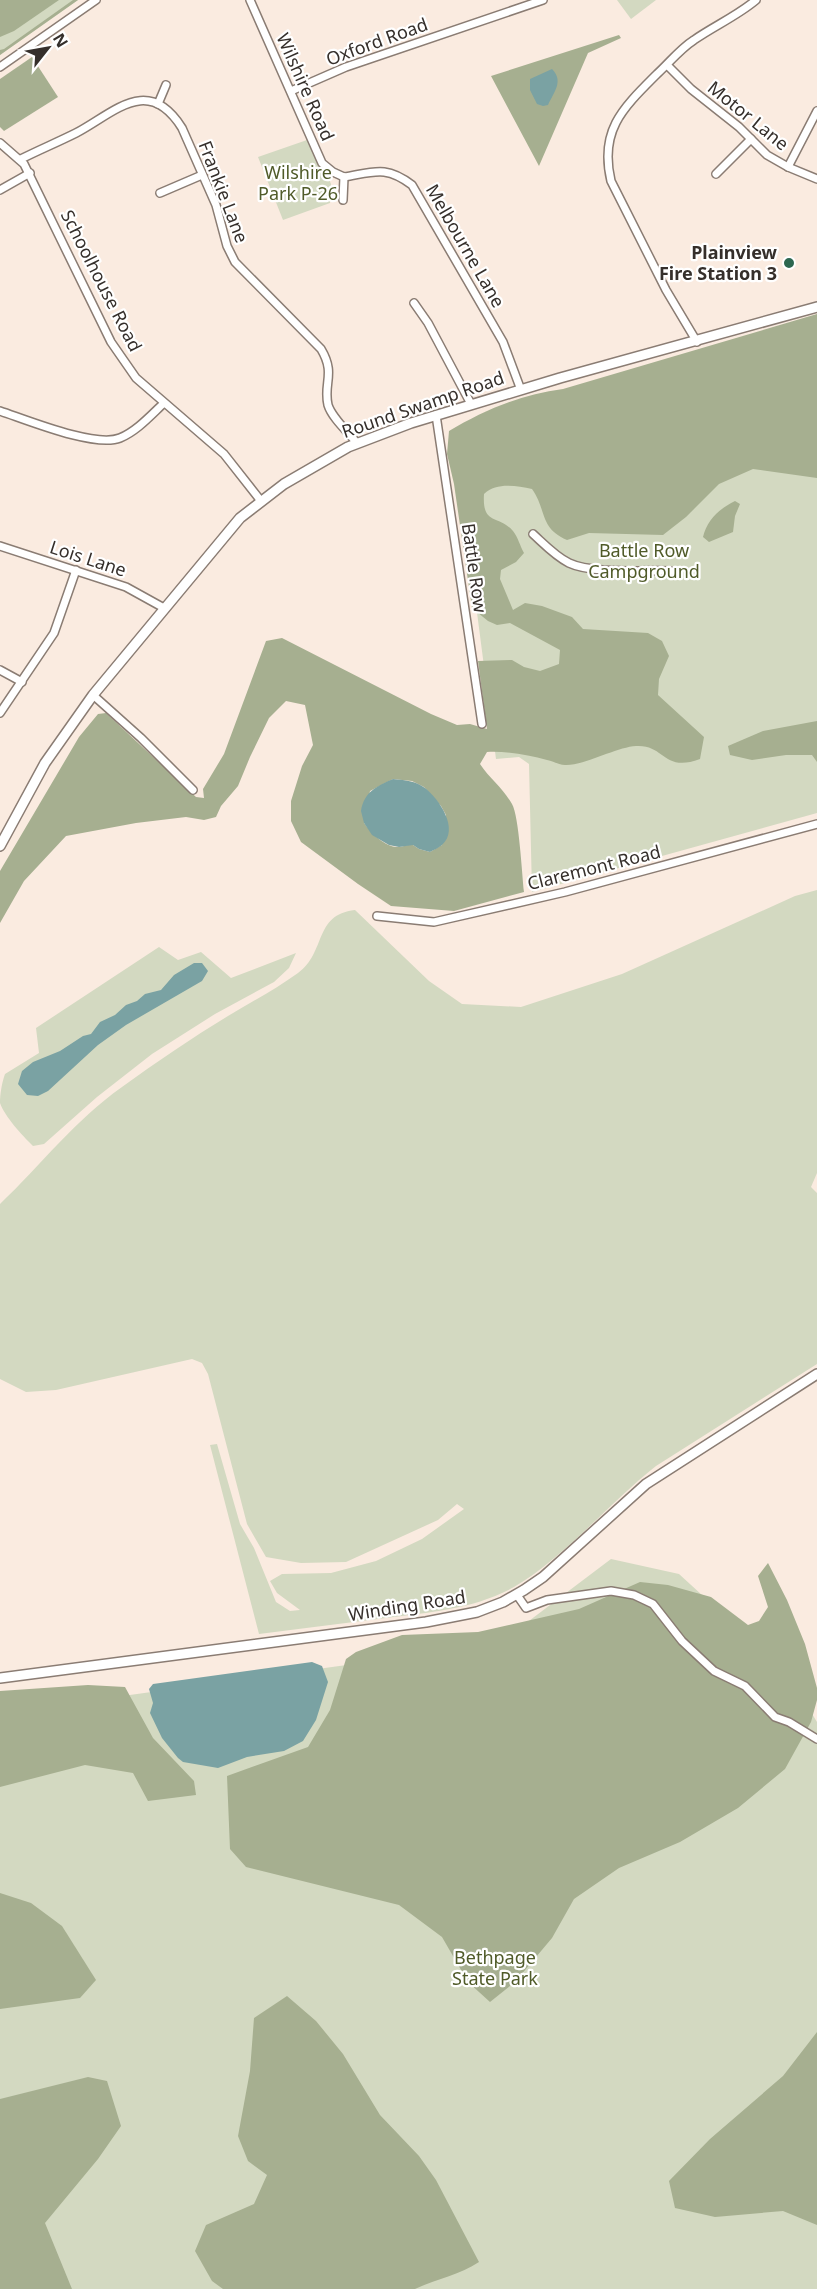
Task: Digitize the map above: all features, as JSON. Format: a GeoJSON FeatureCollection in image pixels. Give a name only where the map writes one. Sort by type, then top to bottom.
{"type":"FeatureCollection","features":[{"type":"Feature","properties":{"kind":"main road","name":"Round Swamp Road"},"geometry":{"type":"LineString","coordinates":[[0,846],[45,763],[93,695],[164,608],[240,518],[261,501],[311,468],[357,443],[471,404],[817,307]]}},
{"type":"Feature","properties":{"kind":"main road","name":"Winding Road"},"geometry":{"type":"LineString","coordinates":[[0,1678],[426,1622],[477,1612],[517,1595],[543,1577],[646,1484],[817,1374]]}},
{"type":"Feature","properties":{"kind":"street"},"geometry":{"type":"LineString","coordinates":[[0,68],[96,0]]}},
{"type":"Feature","properties":{"kind":"street","name":"Wilshire Road"},"geometry":{"type":"LineString","coordinates":[[250,0],[322,163],[344,177]]}},
{"type":"Feature","properties":{"kind":"street","name":"Oxford Road"},"geometry":{"type":"LineString","coordinates":[[291,91],[346,67],[522,3],[543,0]]}},
{"type":"Feature","properties":{"kind":"street"},"geometry":{"type":"LineString","coordinates":[[697,342],[666,290],[616,194],[607,166],[609,141],[618,116],[629,102],[692,41],[744,10],[756,0]]}},
{"type":"Feature","properties":{"kind":"street","name":"Motor Lane"},"geometry":{"type":"LineString","coordinates":[[667,65],[767,155],[817,179]]}},
{"type":"Feature","properties":{"kind":"street"},"geometry":{"type":"LineString","coordinates":[[21,159],[77,132],[118,106],[128,102],[142,101],[158,104],[166,85]]}},
{"type":"Feature","properties":{"kind":"street","name":"Frankie Lane"},"geometry":{"type":"LineString","coordinates":[[158,104],[175,117],[182,128],[216,205],[227,246],[235,262],[312,340],[326,358],[330,377],[328,406],[357,443]]}},
{"type":"Feature","properties":{"kind":"street"},"geometry":{"type":"LineString","coordinates":[[788,167],[817,111]]}},
{"type":"Feature","properties":{"kind":"street"},"geometry":{"type":"LineString","coordinates":[[716,174],[751,139]]}},
{"type":"Feature","properties":{"kind":"street","name":"Schoolhouse Road"},"geometry":{"type":"LineString","coordinates":[[0,143],[21,159],[30,173],[111,342],[136,378],[224,454],[261,501]]}},
{"type":"Feature","properties":{"kind":"street","name":"Melbourne Lane"},"geometry":{"type":"LineString","coordinates":[[344,177],[379,170],[399,175],[412,185],[503,342],[521,390]]}},
{"type":"Feature","properties":{"kind":"street"},"geometry":{"type":"LineString","coordinates":[[0,190],[30,173]]}},
{"type":"Feature","properties":{"kind":"street"},"geometry":{"type":"LineString","coordinates":[[160,193],[202,175]]}},
{"type":"Feature","properties":{"kind":"street"},"geometry":{"type":"LineString","coordinates":[[344,177],[344,200]]}},
{"type":"Feature","properties":{"kind":"street"},"geometry":{"type":"LineString","coordinates":[[414,303],[428,323],[471,404]]}},
{"type":"Feature","properties":{"kind":"street"},"geometry":{"type":"LineString","coordinates":[[0,411],[79,436],[104,441],[121,438],[164,403]]}},
{"type":"Feature","properties":{"kind":"street","name":"Battle Row"},"geometry":{"type":"LineString","coordinates":[[436,416],[482,724]]}},
{"type":"Feature","properties":{"kind":"street"},"geometry":{"type":"LineString","coordinates":[[533,534],[570,564],[588,568],[671,571]]}},
{"type":"Feature","properties":{"kind":"street","name":"Lois Lane"},"geometry":{"type":"LineString","coordinates":[[0,546],[126,586],[164,608]]}},
{"type":"Feature","properties":{"kind":"street"},"geometry":{"type":"LineString","coordinates":[[0,713],[54,633],[75,570]]}},
{"type":"Feature","properties":{"kind":"street"},"geometry":{"type":"LineString","coordinates":[[0,670],[22,682]]}},
{"type":"Feature","properties":{"kind":"street"},"geometry":{"type":"LineString","coordinates":[[93,695],[141,738],[193,790]]}},
{"type":"Feature","properties":{"kind":"street","name":"Claremont Road"},"geometry":{"type":"LineString","coordinates":[[376,916],[434,922],[565,892],[817,824]]}},
{"type":"Feature","properties":{"kind":"street"},"geometry":{"type":"LineString","coordinates":[[517,1595],[526,1608],[547,1600],[611,1591],[634,1595],[653,1604],[682,1641],[714,1671],[745,1686],[775,1717],[789,1722],[817,1739]]}},
{"type":"Feature","properties":{"kind":"green space"},"geometry":{"type":"Polygon","coordinates":[[[0,0],[78,0],[0,55],[0,0]]]}},
{"type":"Feature","properties":{"kind":"green space"},"geometry":{"type":"Polygon","coordinates":[[[0,0],[59,0],[14,31],[0,37],[0,0]]]}},
{"type":"Feature","properties":{"kind":"green space"},"geometry":{"type":"Polygon","coordinates":[[[73,0],[78,0],[0,55],[0,50],[73,0]]]}},
{"type":"Feature","properties":{"kind":"green space"},"geometry":{"type":"Polygon","coordinates":[[[617,0],[656,0],[631,19],[617,0]]]}},
{"type":"Feature","properties":{"kind":"green space"},"geometry":{"type":"Polygon","coordinates":[[[619,35],[621,38],[588,53],[539,166],[491,76],[619,35]]]}},
{"type":"Feature","properties":{"kind":"green space"},"geometry":{"type":"Polygon","coordinates":[[[32,57],[58,97],[4,131],[0,127],[0,79],[32,57]]]}},
{"type":"Feature","properties":{"kind":"green space","name":"Wilshire Park P-26"},"geometry":{"type":"Polygon","coordinates":[[[307,140],[318,165],[331,184],[330,203],[283,220],[258,157],[307,140]]]}},
{"type":"Feature","properties":{"kind":"green space"},"geometry":{"type":"Polygon","coordinates":[[[817,314],[817,478],[753,469],[719,484],[686,517],[663,535],[589,533],[567,540],[552,530],[532,489],[501,486],[484,494],[484,504],[488,515],[513,531],[524,553],[516,562],[501,570],[500,579],[513,610],[525,603],[542,606],[572,617],[583,629],[648,633],[662,641],[669,656],[659,679],[658,695],[704,737],[700,759],[678,763],[653,749],[636,746],[572,765],[525,755],[487,752],[480,764],[505,793],[514,810],[524,892],[454,911],[391,906],[301,842],[291,821],[291,801],[302,766],[313,745],[305,705],[286,701],[269,718],[238,786],[221,806],[216,817],[204,820],[186,817],[136,823],[66,836],[24,881],[0,923],[0,871],[79,737],[98,714],[106,713],[196,797],[204,798],[203,789],[224,754],[266,641],[282,638],[431,714],[457,725],[470,724],[487,729],[478,661],[512,660],[524,667],[540,671],[559,664],[560,650],[510,623],[497,625],[488,621],[472,608],[454,484],[447,454],[449,431],[462,423],[518,399],[563,389],[817,314]],[[393,779],[370,791],[364,823],[389,845],[399,847],[413,845],[430,852],[442,845],[446,815],[424,787],[412,781],[393,779]]]}},
{"type":"Feature","properties":{"kind":"green space","name":"Battle Row Campground"},"geometry":{"type":"Polygon","coordinates":[[[817,320],[817,813],[532,892],[529,764],[519,757],[496,759],[454,435],[817,320]]]}},
{"type":"Feature","properties":{"kind":"green space"},"geometry":{"type":"Polygon","coordinates":[[[735,501],[740,504],[735,516],[733,532],[709,542],[703,537],[707,525],[719,511],[735,501]]]}},
{"type":"Feature","properties":{"kind":"green space"},"geometry":{"type":"Polygon","coordinates":[[[817,721],[817,762],[812,755],[786,755],[752,760],[730,755],[728,746],[763,731],[817,721]]]}},
{"type":"Feature","properties":{"kind":"green space"},"geometry":{"type":"Polygon","coordinates":[[[817,890],[817,1173],[811,1187],[817,1193],[817,1364],[656,1466],[569,1546],[514,1587],[483,1600],[452,1608],[259,1634],[210,1445],[217,1444],[240,1524],[254,1548],[276,1602],[290,1611],[300,1610],[277,1593],[270,1581],[282,1574],[331,1573],[376,1561],[422,1539],[464,1509],[457,1504],[438,1520],[346,1562],[301,1563],[266,1557],[247,1524],[208,1374],[202,1363],[192,1359],[56,1390],[26,1392],[0,1379],[0,1204],[74,1128],[105,1100],[148,1068],[298,973],[313,955],[326,927],[332,919],[342,913],[355,910],[429,981],[462,1004],[521,1007],[622,974],[795,896],[817,890]]]}},
{"type":"Feature","properties":{"kind":"green space"},"geometry":{"type":"Polygon","coordinates":[[[159,947],[178,960],[201,952],[231,978],[296,953],[289,968],[274,982],[215,1014],[152,1054],[97,1097],[44,1144],[33,1146],[10,1120],[0,1103],[5,1074],[39,1053],[36,1028],[159,947]]]}},
{"type":"Feature","properties":{"kind":"green space","name":"Bethpage State Park"},"geometry":{"type":"Polygon","coordinates":[[[611,1559],[679,1574],[737,1627],[775,1653],[817,1722],[817,2289],[0,2289],[0,1713],[441,1652],[509,1636],[611,1559]]]}},
{"type":"Feature","properties":{"kind":"green space"},"geometry":{"type":"Polygon","coordinates":[[[768,1563],[787,1600],[805,1644],[817,1688],[817,1700],[811,1722],[785,1769],[738,1808],[680,1842],[619,1868],[574,1899],[552,1938],[515,1982],[490,2002],[468,1982],[442,1937],[399,1905],[246,1867],[230,1849],[227,1776],[308,1747],[330,1710],[346,1659],[356,1652],[402,1635],[478,1632],[579,1609],[640,1582],[668,1585],[711,1597],[748,1625],[759,1621],[768,1607],[758,1576],[768,1563]]]}},
{"type":"Feature","properties":{"kind":"green space"},"geometry":{"type":"Polygon","coordinates":[[[88,1685],[125,1687],[153,1738],[194,1781],[196,1795],[148,1801],[133,1773],[85,1765],[0,1787],[0,1691],[88,1685]]]}},
{"type":"Feature","properties":{"kind":"green space"},"geometry":{"type":"Polygon","coordinates":[[[0,1893],[31,1903],[62,1926],[96,1980],[80,1998],[0,2009],[0,1893]]]}},
{"type":"Feature","properties":{"kind":"green space"},"geometry":{"type":"Polygon","coordinates":[[[287,1996],[316,2021],[343,2054],[380,2115],[419,2156],[436,2180],[479,2262],[415,2289],[223,2289],[212,2281],[195,2251],[206,2225],[254,2204],[267,2175],[248,2161],[238,2136],[250,2071],[254,2018],[287,1996]]]}},
{"type":"Feature","properties":{"kind":"green space"},"geometry":{"type":"Polygon","coordinates":[[[817,2032],[817,2225],[783,2211],[715,2217],[675,2208],[669,2181],[710,2139],[783,2076],[817,2032]]]}},
{"type":"Feature","properties":{"kind":"green space"},"geometry":{"type":"Polygon","coordinates":[[[88,2077],[107,2081],[121,2126],[98,2159],[45,2223],[72,2289],[0,2289],[0,2099],[88,2077]]]}},
{"type":"Feature","properties":{"kind":"water"},"geometry":{"type":"Polygon","coordinates":[[[552,69],[556,73],[557,87],[548,105],[537,104],[530,90],[530,79],[552,69]]]}},
{"type":"Feature","properties":{"kind":"water"},"geometry":{"type":"Polygon","coordinates":[[[393,779],[418,784],[436,799],[445,815],[449,831],[441,846],[430,852],[413,845],[399,847],[389,845],[372,835],[364,823],[361,811],[363,804],[372,790],[393,779]]]}},
{"type":"Feature","properties":{"kind":"water"},"geometry":{"type":"Polygon","coordinates":[[[194,963],[202,963],[208,971],[202,981],[126,1025],[98,1045],[48,1091],[38,1096],[27,1095],[18,1084],[22,1071],[33,1062],[60,1051],[83,1036],[91,1034],[100,1022],[115,1015],[126,1005],[137,1001],[145,994],[161,990],[174,975],[194,963]]]}},
{"type":"Feature","properties":{"kind":"water"},"geometry":{"type":"Polygon","coordinates":[[[312,1662],[322,1666],[328,1682],[316,1720],[303,1741],[284,1751],[247,1757],[218,1768],[183,1762],[162,1738],[150,1713],[153,1703],[149,1689],[153,1684],[312,1662]]]}},
{"type":"Feature","properties":{"kind":"place","name":"Plainview Fire Station 3"},"geometry":{"type":"Point","coordinates":[789,263]}}]}
